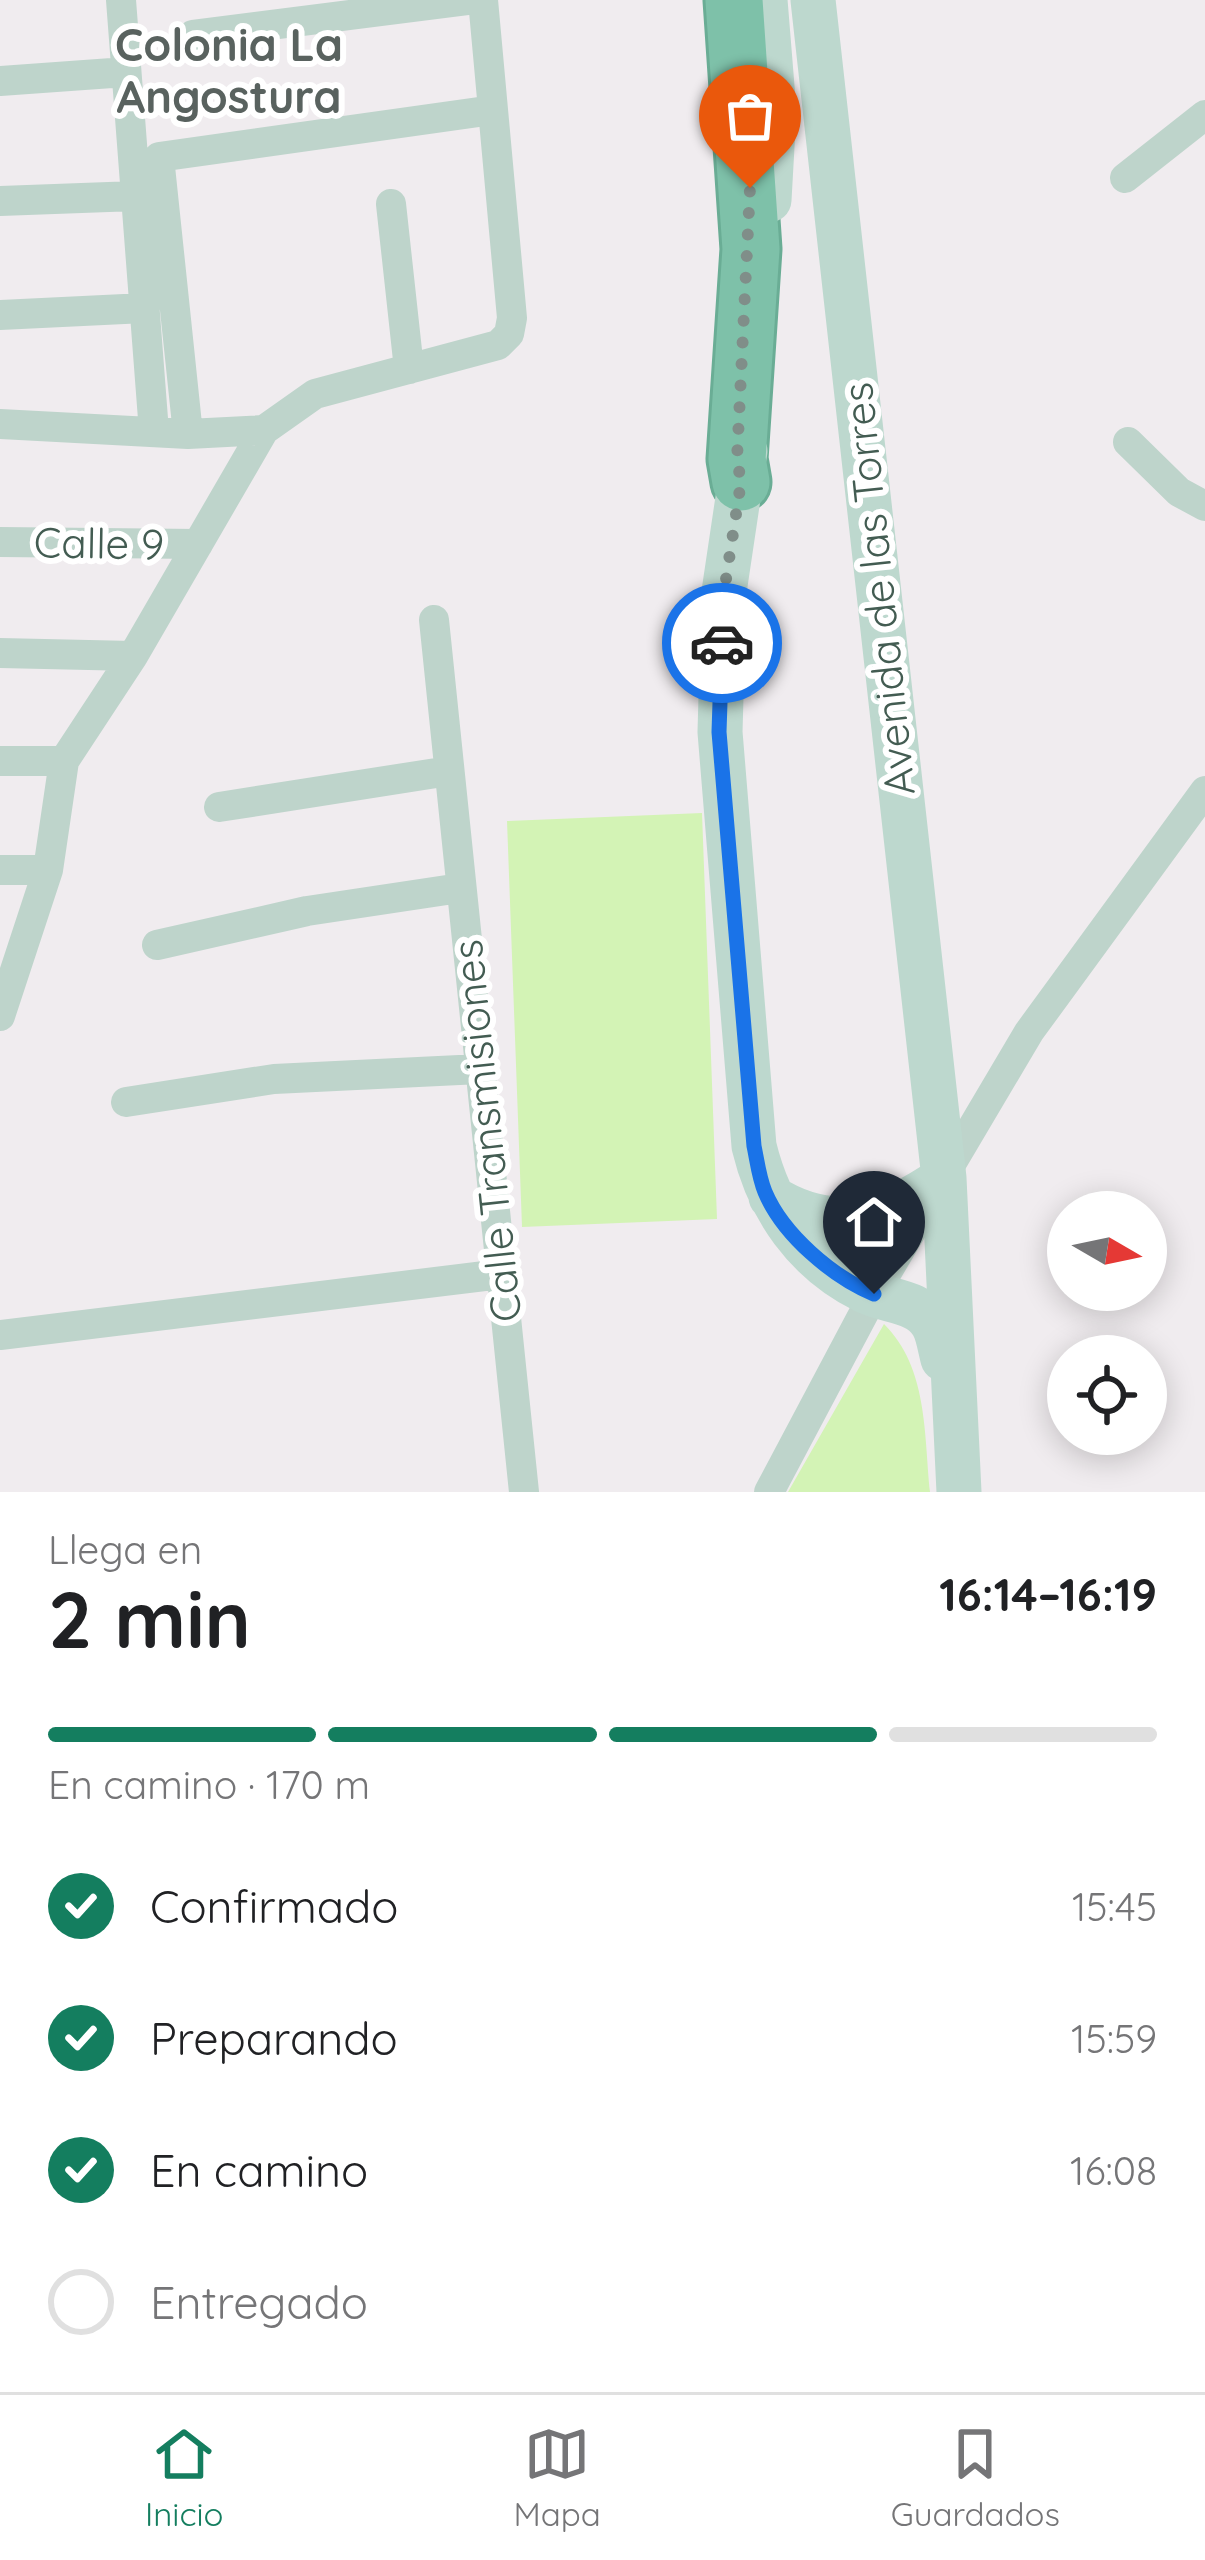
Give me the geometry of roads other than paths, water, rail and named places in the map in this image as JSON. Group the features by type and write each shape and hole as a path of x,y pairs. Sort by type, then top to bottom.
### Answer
{"highway":[{"path":"734,0 751,249 737,459 741,482"}],"street":[{"path":"121,0 154,432"},
{"path":"194,35 467,0"},
{"path":"0,1016 6,981 48,871 64,761 133,656 264,430 315,394 498,345 509,334 483,0"},
{"path":"765,0 774,111 764,310 724,592 719,732 754,1146 765,1193 828,1268 874,1294 916,1307 932,1323 952,1389 959,1492"},
{"name":"Avenida de las Torres","path":"813,0 944,1178 952,1389"},
{"path":"0,81 127,72"},
{"path":"188,434 159,157 493,110"},
{"path":"1125,178 1205,115"},
{"path":"0,201 136,196"},
{"path":"391,204 409,369"},
{"path":"0,315 145,308"},
{"path":"0,424 188,434 264,430"},
{"path":"1128,442 1179,492 1205,506"},
{"name":"Calle 9","path":"0,542 198,544"},
{"name":"Calle Transmisiones","path":"434,620 524,1492"},
{"path":"0,653 133,656"},
{"path":"0,761 64,761"},
{"path":"218,807 449,771"},
{"path":"769,1492 874,1294 1029,1032 1205,791"},
{"path":"0,870 48,871"},
{"path":"158,945 307,911 460,888"},
{"path":"126,1102 274,1079 479,1070"},
{"path":"765,1193 795,1212 850,1221 878,1216 944,1178"},
{"path":"0,1335 501,1274"}],"district":[{"name":"Colonia La Angostura","path":"229,70"}]}
